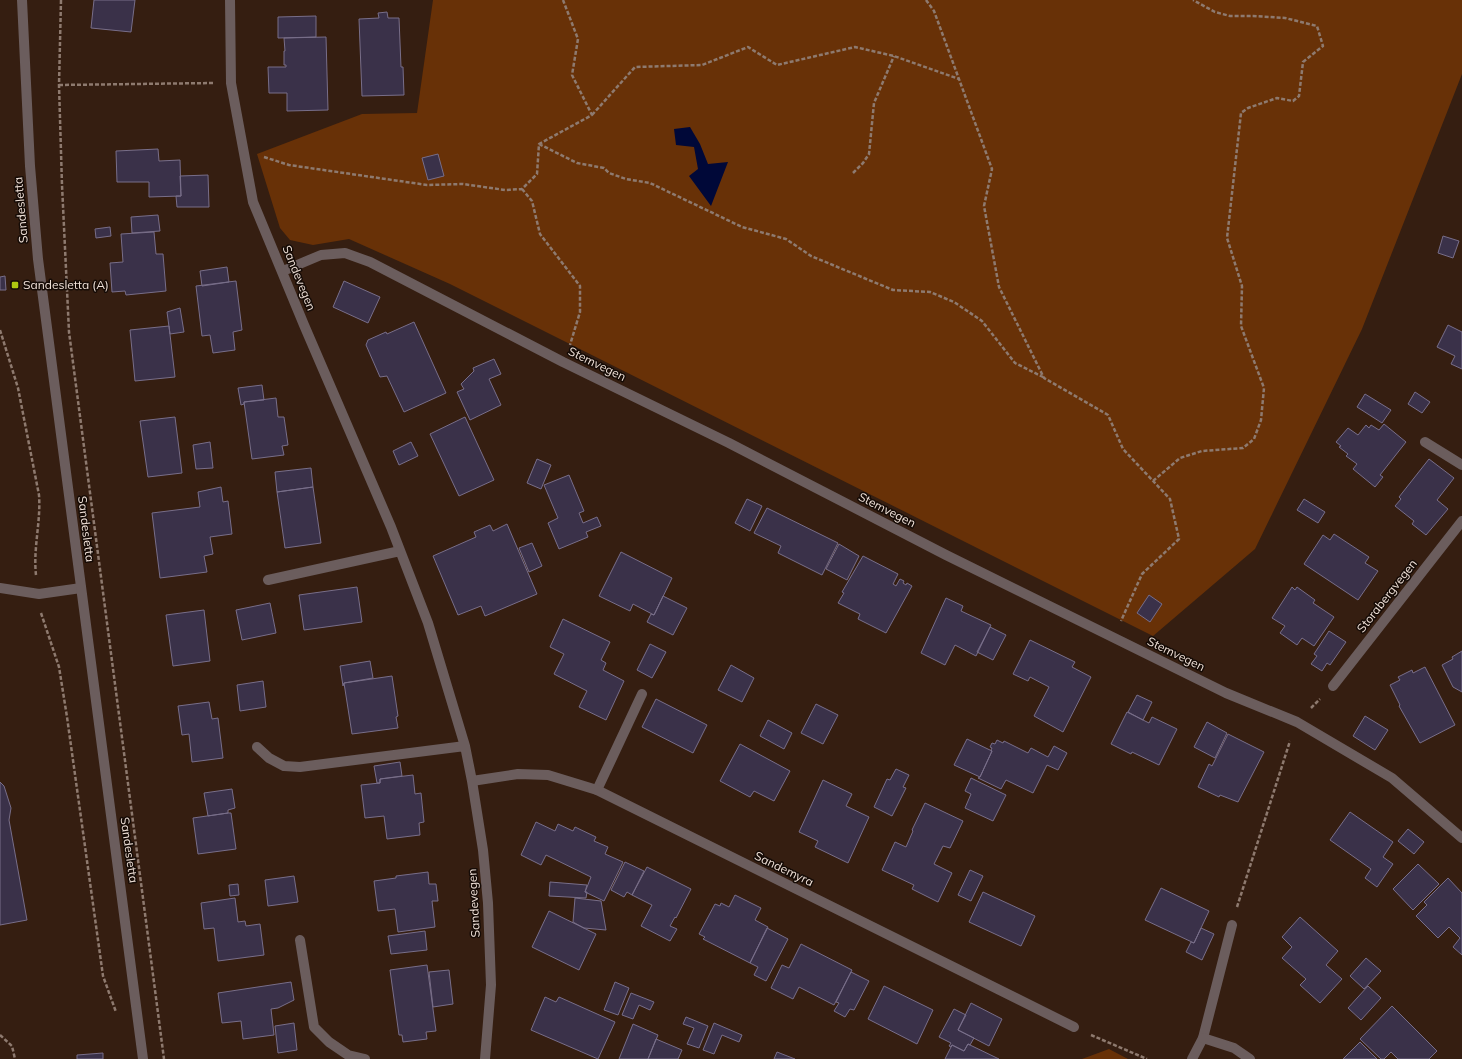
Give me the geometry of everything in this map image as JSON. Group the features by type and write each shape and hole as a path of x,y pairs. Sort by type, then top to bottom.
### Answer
{"street":[{"name":"Sandesletta","path":"22,0 30,166 38,259 143,1059"},
{"name":"Sandevegen","path":"230,0 231,83 254,202 304,325 391,526 428,624 465,746 483,850 488,903 491,985 485,1059"},
{"name":"Stemvegen","path":"283,271 321,255 345,253 370,262 563,362 729,443 946,555 1226,693 1297,722 1392,778 1462,838"},
{"path":"1425,442 1462,465"},
{"name":"Storabergvegen","path":"1333,686 1462,521"},
{"path":"268,580 400,551"},
{"path":"0,588 39,594 81,588"},
{"path":"597,790 642,694"},
{"path":"257,747 270,758 284,766 300,767 465,746"},
{"name":"Sandemyra","path":"472,781 518,774 548,775 597,790 1074,1027"},
{"path":"1192,1059 1203,1038 1232,925"},
{"path":"300,940 314,1026 329,1042 348,1055 365,1059"},
{"path":"1203,1038 1234,1048 1250,1059"}],"path":[{"path":"61,0 59,85 62,193 69,332 164,1059"},
{"path":"563,0 578,38 572,75 592,115"},
{"path":"926,0 934,11 992,169 984,206 999,286 1044,378"},
{"path":"1153,481 1180,458 1202,450 1243,448 1254,439 1261,420 1264,388 1241,326 1242,286 1226,238 1241,113 1248,108 1277,98 1293,101 1299,96 1303,62 1323,46 1317,26 1285,18 1230,16 1215,12 1193,0"},
{"path":"539,144 592,115 635,67 702,65 748,48 777,65 855,47 894,56 959,79"},
{"path":"852,173 863,163 869,154 874,103 894,56"},
{"path":"59,85 231,83"},
{"path":"539,144 577,163 604,168 608,173 626,179 650,183 742,227 786,239 811,256 893,290 930,292 954,302 982,321 1015,363 1108,415 1123,449 1170,499 1179,539 1142,574 1114,638"},
{"path":"245,157 258,155 289,165 426,185 463,184 505,190 522,189 537,174 539,144"},
{"path":"522,189 532,201 540,234 580,286 580,312 572,341 563,362"},
{"path":"0,330 18,388 39,495 40,512 35,545 35,566 41,613 59,667 103,976 116,1013"},
{"path":"1232,925 1297,722 1333,686"},
{"path":"1074,1027 1147,1059"},
{"path":"0,1035 12,1046 15,1059"}],"shaded area":[{"path":"433,0 1462,0 1462,74 1362,329 1255,549 1153,636 450,284 349,239 313,245 290,240 280,228 257,154 362,114 417,113"},
{"path":"690,127 700,144 708,164 728,162 711,206 689,176 698,169 694,147 676,145 674,129"},
{"path":"1109,1049 1128,1059 1082,1059"}],"building":[{"path":"94,0 135,0 131,32 91,28"},
{"path":"387,12 388,18 399,18 404,95 362,96 359,19 379,18 378,13"},
{"path":"316,16 316,37 278,38 278,17"},
{"path":"326,37 328,110 287,111 287,93 269,93 268,67 286,67 286,65 284,65 284,38"},
{"path":"158,149 159,161 180,160 181,196 149,197 149,182 117,182 116,151"},
{"path":"438,154 444,176 428,180 422,158"},
{"path":"208,175 209,207 177,207 176,196 181,196 180,176"},
{"path":"158,215 160,231 132,233 131,217"},
{"path":"110,227 111,236 96,238 95,229"},
{"path":"154,232 156,254 163,254 166,291 126,295 125,291 112,292 110,263 123,262 121,234"},
{"path":"1443,236 1459,241 1453,258 1438,253"},
{"path":"227,267 229,282 202,286 200,271"},
{"path":"5,276 6,290 0,290 0,277"},
{"path":"236,281 242,330 233,332 235,350 213,353 210,335 202,336 196,286"},
{"path":"344,281 380,297 368,323 333,307"},
{"path":"180,308 184,332 170,334 167,312"},
{"path":"414,322 446,393 404,412 387,376 380,377 366,345 368,340 386,332 387,334"},
{"path":"1448,325 1462,332 1462,369 1451,364 1455,356 1437,347"},
{"path":"169,326 175,377 135,381 130,330"},
{"path":"494,359 501,374 489,379 501,405 470,420 457,392 464,389 461,384 474,371 473,368"},
{"path":"262,385 264,400 244,402 244,404 241,405 238,388"},
{"path":"1415,392 1430,402 1422,413 1408,404"},
{"path":"1365,394 1391,410 1382,423 1357,407"},
{"path":"276,398 278,417 284,417 288,445 282,446 284,455 252,459 244,402"},
{"path":"175,417 182,473 148,477 140,421"},
{"path":"465,417 494,480 459,496 430,434"},
{"path":"1384,424 1406,442 1380,475 1383,477 1375,487 1353,469 1357,464 1346,456 1348,454 1339,447 1341,446 1336,442 1348,428 1358,435 1366,425 1369,428 1371,425 1379,430"},
{"path":"210,442 213,468 196,469 193,445"},
{"path":"411,442 418,456 399,465 393,451"},
{"path":"537,459 551,465 541,489 527,483"},
{"path":"1429,459 1454,478 1437,500 1448,509 1426,535 1412,524 1414,521 1395,506 1401,499 1399,497"},
{"path":"311,468 313,487 277,492 275,472"},
{"path":"569,475 584,511 579,513 583,523 597,517 601,526 586,532 588,537 559,549 548,523 558,518 544,485"},
{"path":"221,487 223,502 228,501 232,534 210,537 213,554 204,556 207,572 160,578 152,513 200,507 198,492"},
{"path":"313,487 321,543 285,548 277,492"},
{"path":"747,499 762,506 750,531 735,523"},
{"path":"1304,499 1325,512 1318,523 1297,510"},
{"path":"767,508 838,543 822,575 778,553 781,546 754,533"},
{"path":"507,524 537,594 485,616 481,606 458,615 433,556 476,537 474,532 490,525 493,531"},
{"path":"1334,534 1369,557 1365,563 1378,571 1358,600 1304,564 1323,535 1330,540"},
{"path":"532,543 542,566 529,572 519,548"},
{"path":"839,544 859,556 847,580 826,569"},
{"path":"621,552 672,578 654,615 633,604 630,611 599,596"},
{"path":"863,556 898,574 893,584 896,586 900,579 904,581 903,583 906,585 907,583 912,586 886,633 858,619 860,614 838,603 844,593 842,592"},
{"path":"357,587 362,622 304,630 299,595"},
{"path":"1292,587 1295,590 1297,587 1315,600 1313,603 1334,617 1314,646 1302,638 1297,645 1280,633 1285,626 1272,618"},
{"path":"1149,595 1162,604 1150,622 1137,613"},
{"path":"663,596 687,608 673,635 647,622 651,614 654,615"},
{"path":"946,598 963,606 961,611 991,625 976,656 955,645 945,665 921,653"},
{"path":"270,603 276,633 242,640 236,610"},
{"path":"204,610 210,661 173,666 166,615"},
{"path":"563,619 610,642 601,660 606,663 603,670 624,681 606,720 579,707 587,691 554,674 564,654 550,647"},
{"path":"990,627 1006,635 993,660 977,652"},
{"path":"1329,631 1346,642 1330,665 1327,663 1322,671 1311,664 1317,656 1314,654"},
{"path":"1030,640 1075,662 1072,667 1091,677 1063,732 1034,716 1049,687 1030,677 1028,681 1013,674"},
{"path":"650,644 666,652 652,678 637,670"},
{"path":"1462,651 1462,692 1453,687 1442,665 1453,659 1452,657"},
{"path":"370,661 373,678 344,683 343,686 340,666"},
{"path":"731,665 754,678 742,702 718,690"},
{"path":"1425,667 1455,725 1420,743 1399,706 1400,705 1390,685 1400,680 1398,677 1412,670 1413,673"},
{"path":"392,676 398,716 396,717 398,728 352,734 344,683"},
{"path":"263,681 266,707 240,711 237,685"},
{"path":"1137,695 1152,702 1143,720 1128,712"},
{"path":"656,699 707,725 693,753 642,727"},
{"path":"209,702 212,719 218,718 223,758 192,762 189,734 182,735 178,706"},
{"path":"816,704 838,715 823,744 801,733"},
{"path":"1127,712 1149,723 1152,717 1177,729 1159,765 1111,744"},
{"path":"1365,716 1388,730 1375,750 1353,736"},
{"path":"768,720 792,733 784,749 760,736"},
{"path":"1207,722 1227,733 1215,758 1194,747"},
{"path":"1228,734 1264,752 1238,802 1220,795 1219,797 1198,787 1209,764 1212,766"},
{"path":"967,739 992,751 980,777 954,765"},
{"path":"997,740 1003,743 1004,741 1028,753 1031,748 1048,757 1054,746 1067,753 1058,770 1047,765 1033,793 1006,780 1001,789 978,778 980,777 992,751 992,748 990,747 992,743 995,744"},
{"path":"740,744 790,771 774,801 754,791 750,797 720,781"},
{"path":"400,762 402,776 380,779 380,783 377,783 374,766"},
{"path":"896,769 909,775 903,787 906,788 892,816 874,807 887,779 890,780"},
{"path":"413,775 415,794 421,793 424,822 419,823 420,835 387,839 384,816 365,818 361,785 380,783 380,779"},
{"path":"971,778 1006,795 993,821 965,808 971,794 965,791"},
{"path":"823,780 852,794 846,806 869,817 848,863 815,847 818,841 799,832"},
{"path":"0,782 4,786 11,808 9,820 27,920 0,925"},
{"path":"232,789 235,808 228,810 228,813 208,816 204,793"},
{"path":"925,803 963,821 950,848 943,846 934,864 952,873 938,902 912,889 914,885 882,870 895,842 906,847 913,831 912,830"},
{"path":"1350,812 1393,842 1383,857 1393,864 1377,887 1365,878 1371,869 1330,840"},
{"path":"231,813 236,849 198,854 193,818"},
{"path":"536,822 555,831 558,824 573,831 575,827 596,837 594,841 608,847 605,854 623,862 604,901 585,892 591,877 546,855 541,865 521,855"},
{"path":"1408,829 1424,842 1414,854 1398,841"},
{"path":"625,862 644,871 632,895 627,892 624,897 611,890"},
{"path":"1418,864 1439,884 1413,910 1393,889"},
{"path":"647,867 691,889 676,918 675,917 670,926 677,929 670,941 641,926 652,905 632,895"},
{"path":"970,870 983,876 971,901 958,895"},
{"path":"428,872 429,884 436,884 438,901 432,901 435,927 398,932 395,909 378,911 374,881 396,878 396,876"},
{"path":"294,876 298,902 268,906 265,880"},
{"path":"1448,878 1462,893 1462,955 1453,947 1460,938 1449,927 1438,938 1416,916 1427,905 1424,902"},
{"path":"550,882 587,885 585,892 587,892 586,898 549,896"},
{"path":"238,884 239,895 230,896 229,885"},
{"path":"1161,888 1209,911 1194,943 1145,920"},
{"path":"983,892 1035,916 1021,946 969,922"},
{"path":"735,895 761,908 755,920 768,927 750,963 703,939 705,937 699,934 715,904 720,906 721,903 729,907"},
{"path":"235,898 238,922 245,921 246,926 260,924 264,955 218,961 214,928 204,929 201,903"},
{"path":"575,898 601,901 606,930 584,928 573,922"},
{"path":"549,911 596,934 579,970 532,947"},
{"path":"1300,917 1338,951 1326,965 1342,979 1320,1003 1300,985 1306,979 1282,958 1292,947 1282,937"},
{"path":"767,928 788,939 766,981 754,975 758,967 750,963"},
{"path":"1201,928 1214,934 1202,960 1186,952 1191,942 1194,943"},
{"path":"425,931 427,950 391,954 388,936"},
{"path":"801,944 852,970 834,1005 799,987 793,999 771,988 782,965 789,968"},
{"path":"1366,958 1381,971 1364,989 1350,976"},
{"path":"427,965 436,1031 426,1032 427,1039 403,1042 402,1035 399,1035 390,970"},
{"path":"449,970 453,1004 433,1007 429,972"},
{"path":"851,972 869,981 854,1010 850,1009 845,1017 834,1011 839,1003 836,1002"},
{"path":"291,982 294,1000 278,1008 271,1009 274,1035 243,1039 241,1021 222,1023 218,993"},
{"path":"615,982 629,988 618,1015 604,1010"},
{"path":"884,986 933,1010 917,1044 868,1019"},
{"path":"1368,986 1381,998 1361,1020 1348,1008"},
{"path":"631,993 654,1002 650,1010 639,1005 633,1019 622,1015"},
{"path":"545,997 556,1002 559,997 615,1022 598,1059 531,1030"},
{"path":"971,1003 1002,1019 989,1046 958,1030"},
{"path":"1392,1006 1437,1051 1429,1059 1398,1059 1391,1052 1384,1059 1381,1059 1360,1039"},
{"path":"954,1009 966,1015 958,1030 974,1038 964,1051 952,1045 951,1047 949,1046 951,1043 939,1037"},
{"path":"686,1017 708,1026 699,1048 687,1044 694,1028 683,1024"},
{"path":"294,1023 297,1050 278,1053 275,1026"},
{"path":"714,1023 742,1035 739,1042 722,1035 714,1054 703,1050"},
{"path":"633,1024 658,1035 648,1059 619,1059"},
{"path":"656,1039 682,1050 678,1059 648,1059"},
{"path":"1360,1042 1377,1059 1343,1059"},
{"path":"968,1044 999,1059 945,1059 952,1045 964,1051"},
{"path":"777,1052 795,1059 774,1059"},
{"path":"103,1053 103,1059 77,1059 77,1055"}],"place":[{"name":"Sandesletta (A)","path":"15,285"}]}
